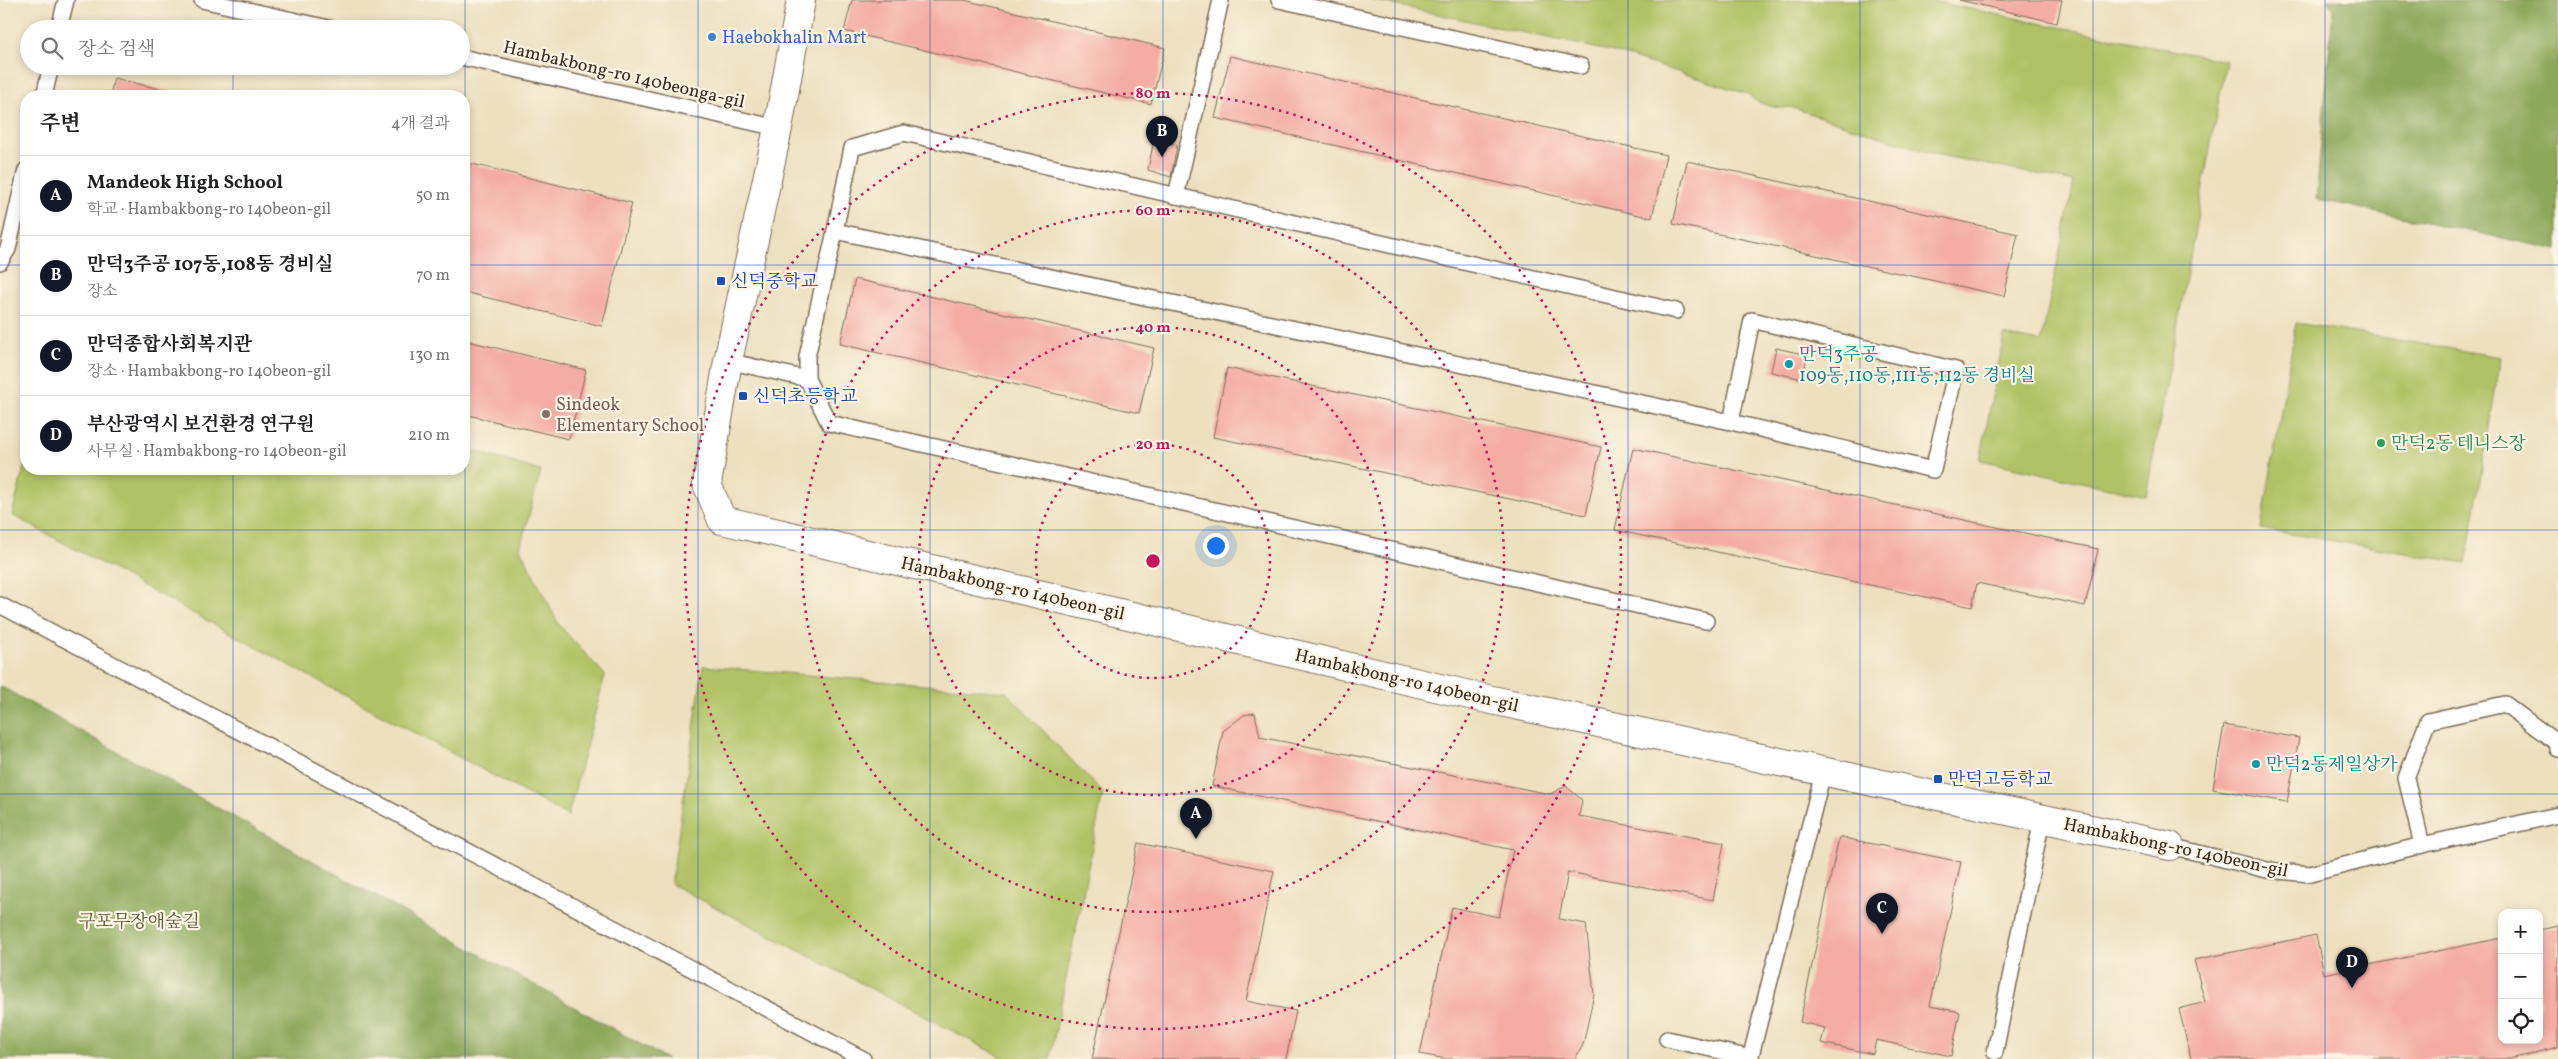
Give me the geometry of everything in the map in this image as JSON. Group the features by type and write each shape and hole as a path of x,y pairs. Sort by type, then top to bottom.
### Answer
{"street":[{"name":"Hambakbong-ro 140beon-gil","path":"800,0 778,128 728,361 707,484 722,520 1478,697 1822,773 2170,846"}],"lane":[{"path":"61,20 66,0"},
{"path":"202,0 292,20"},
{"path":"1176,196 1221,0"},
{"path":"1279,0 1581,66"},
{"name":"Hambakbong-ro 140beonga-gil","path":"470,59 778,128"},
{"path":"45,90 48,75"},
{"path":"1676,311 904,133 852,148 807,357 807,379 830,423 1706,621"},
{"path":"0,262 8,249 20,196"},
{"path":"835,231 1731,422 1933,470 1956,370 1752,320 1731,422"},
{"path":"728,361 807,379"},
{"path":"0,605 863,1059"},
{"path":"2422,845 2406,778 2428,721 2505,704 2556,742 2558,749"},
{"path":"1667,1039 1750,1059 1822,773"},
{"name":"Hambakbong-ro 140beon-gil","path":"2170,846 2267,870 2310,874 2422,845 2558,815"},
{"path":"1995,1052 2042,819"}],"green space":[{"path":"1371,0 1926,0 2226,61 2146,496 1980,460 2004,335 2041,342 2074,182 1934,154 1790,107 1779,108 1767,105 1756,101 1748,94 1614,52"},
{"path":"2327,0 2558,0 2558,250 2316,199 2333,9"},
{"name":"만덕2동 테니스장","path":"2296,323 2501,357 2466,563 2261,529"},
{"path":"470,450 541,471 520,548 559,625 605,675 568,816 12,515 22,475 470,475"},
{"path":"703,666 1006,692 1103,793 1050,1059 1006,1059 671,884"},
{"name":"구포무장애숲길","path":"0,686 667,1059 0,1059"}],"building":[{"path":"852,0 964,0 1165,48 1151,104 844,31"},
{"path":"1959,0 2062,0 2057,23"},
{"path":"1230,56 1666,155 1652,218 1215,118"},
{"path":"114,78 164,90 111,90"},
{"path":"1154,139 1177,145 1171,177 1148,170"},
{"path":"1687,161 2018,234 2004,296 1673,224"},
{"path":"470,163 632,203 602,326 470,293"},
{"path":"855,279 1154,348 1139,413 840,344"},
{"path":"470,341 586,370 569,439 470,415"},
{"name":"만덕3주공 109동,110동,111동,112동 경비실","path":"1776,348 1807,355 1803,379 1771,372"},
{"path":"1227,368 1601,447 1586,515 1213,437"},
{"path":"1633,448 2098,549 2085,606 1977,583 1972,607 1615,530"},
{"path":"1255,713 1260,737 1550,794 1566,786 1582,800 1579,816 1724,843 1713,900 1568,872 1559,919 1586,924 1594,994 1583,1045 1575,1059 1445,1059 1420,1054 1452,907 1499,917 1513,850 1212,786 1223,731 1244,715"},
{"name":"만덕2동제일상가","path":"2224,725 2299,738 2287,802 2213,789"},
{"path":"1839,837 1961,862 1930,1006 1960,1012 1951,1056 1876,1040 1873,1054 1821,1043 1825,1028 1800,1022"},
{"path":"1138,843 1274,871 1246,1001 1296,1011 1286,1059 1092,1059"},
{"path":"2558,926 2558,1047 2510,1059 2191,1059 2179,1009 2205,1002 2194,960 2316,935 2324,974 2498,939 2498,1044 2543,1044 2543,929"}],"place":[{"name":"Haebokhalin Mart","path":"712,37"},
{"name":"만덕3주공 107동,108동 경비실","path":"1162,157"},
{"name":"신덕중학교","path":"721,281"},
{"name":"만덕3주공 109동,110동,111동,112동 경비실","path":"1789,364"},
{"name":"신덕초등학교","path":"743,396"},
{"name":"Sindeok Elementary School","path":"546,414"},
{"name":"만덕2동 테니스장","path":"2381,443"},
{"name":"만덕2동제일상가","path":"2256,764"},
{"name":"만덕고등학교","path":"1938,779"},
{"name":"Mandeok High School","path":"1196,839"},
{"name":"만덕종합사회복지관","path":"1882,934"},
{"name":"부산광역시 보건환경 연구원","path":"2352,988"}]}
